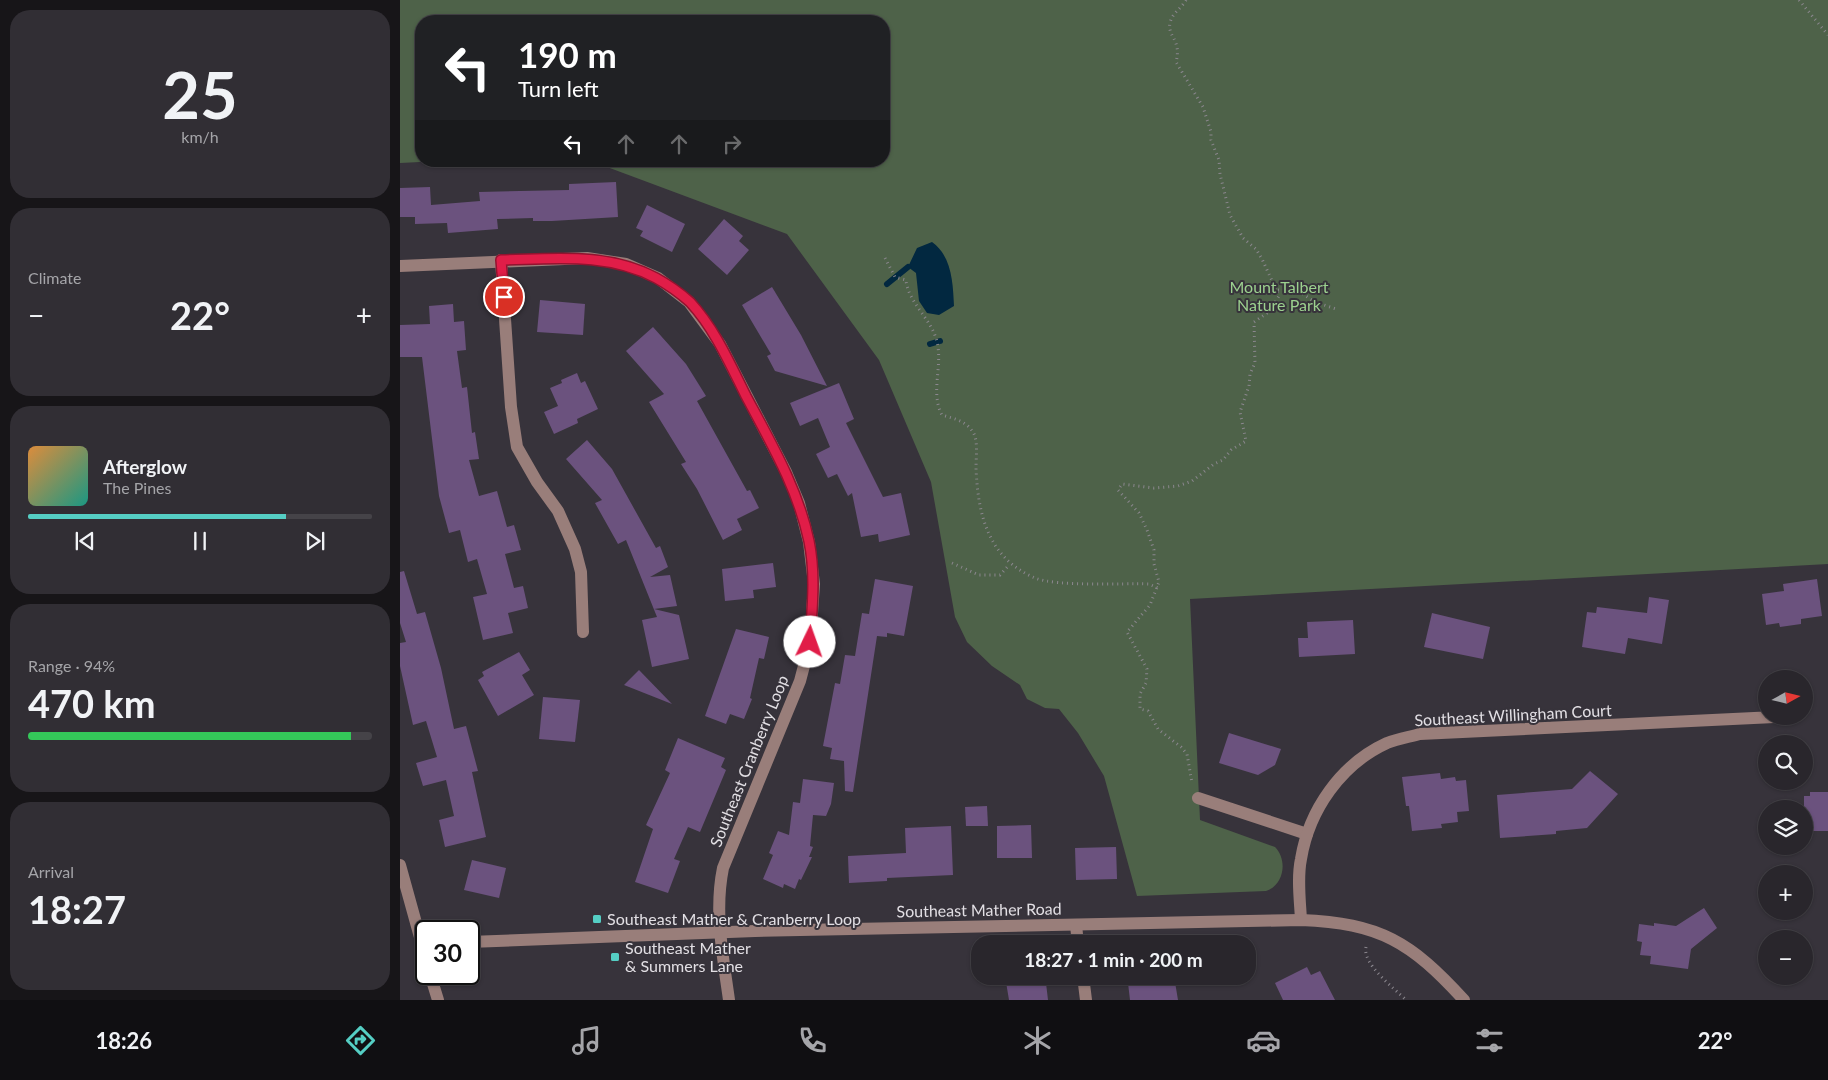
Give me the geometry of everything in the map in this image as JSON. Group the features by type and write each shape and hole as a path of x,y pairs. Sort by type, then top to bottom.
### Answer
{"street":[{"name":"Southeast Cranberry Loop","path":"400,266 501,260 587,258 626,264 658,278 689,302 720,344 786,472 798,503 809,542 814,584 810,642 800,680 723,868 719,886 718,911 729,1000"},
{"path":"501,260 511,407 517,447 537,482 558,511 575,549 580,572 583,632"},
{"name":"Southeast Willingham Court","path":"1300,920 1300,859 1307,834 1327,792 1354,764 1387,743 1420,734 1758,718"},
{"path":"1198,798 1307,834"},
{"path":"400,865 417,920"},
{"name":"Southeast Mather Road","path":"480,942 721,932 1300,920 1331,921 1370,929 1386,935 1420,955 1464,1000"},
{"path":"1076,925 1077,935"},
{"path":"433,985 438,1000"},
{"path":"1084,985 1086,1000"}],"path":[{"path":"1186,0 1170,22 1170,30 1179,49 1176,62 1200,102 1210,128 1211,140 1219,160 1220,174 1230,215 1243,238 1256,249 1278,290 1279,296 1270,311 1254,322 1255,363 1250,374 1249,386 1240,412 1246,442 1231,450 1224,460 1214,464 1192,481 1178,486 1154,488 1122,484 1118,490 1139,513 1147,530 1154,550 1158,588 1150,604 1127,632 1147,669 1146,683 1140,694 1140,710 1148,710 1158,729 1187,754 1194,797 1198,798"},
{"path":"1799,0 1828,35"},
{"path":"885,258 895,277 906,280 906,288 929,323 938,343 936,405 942,415 966,423 975,436 977,494 994,546 1010,565 1037,579 1060,582 1150,584 1158,588"},
{"path":"1278,290 1300,292 1315,302 1336,309"},
{"path":"952,563 979,575 1000,574 1010,565"},
{"path":"1370,929 1364,954 1369,964 1406,1000"}],"green space":[{"name":"Mount Talbert Nature Park","path":"400,0 1828,0 1828,564 1190,599 1200,820 1275,847 1282,859 1282,872 1277,883 1266,891 1137,896 1104,776 1078,733 1059,709 1045,708 1027,699 1020,685 992,666 967,642 955,617 931,482 879,360 787,234 607,167 890,167 890,15 415,15 415,162 400,163"}],"water":[{"path":"932,242 944,255 950,271 953,289 954,306 939,315 927,313 919,301 916,273 908,267 917,248"}],"building":[{"path":"616,182 618,217 552,221 533,221 533,218 497,219 498,229 448,233 447,223 415,224 415,217 400,217 400,188 430,187 431,205 480,201 479,192 569,190 569,184"},
{"path":"647,205 685,224 672,252 640,236 643,231 636,228"},
{"path":"724,219 743,236 739,241 749,250 727,275 698,249"},
{"path":"772,287 801,335 827,386 775,371 767,356 771,354 742,305"},
{"path":"540,300 585,304 583,335 537,332"},
{"path":"453,304 454,322 464,321 466,350 457,351 462,388 467,387 472,433 475,432 479,459 469,460 479,496 497,491 507,527 514,525 521,550 505,554 514,588 523,586 528,608 508,613 513,633 483,640 473,597 487,594 477,559 468,562 460,530 449,533 439,496 422,357 400,357 400,325 430,324 429,306"},
{"path":"653,327 686,364 706,396 697,401 747,491 750,490 759,508 737,519 742,530 723,540 697,489 681,464 686,462 649,402 664,394 626,351"},
{"path":"577,373 581,383 585,381 598,409 577,419 578,423 554,434 544,412 558,406 550,388 562,383 561,380"},
{"path":"839,383 854,419 846,423 883,497 901,493 910,535 879,542 878,534 861,537 852,493 848,496 837,474 828,478 816,454 830,447 818,418 800,426 790,403"},
{"path":"587,440 612,469 656,548 660,546 668,567 650,577 670,575 677,606 654,609 679,615 689,659 652,667 642,620 657,617 626,540 618,544 595,503 602,500 566,459"},
{"path":"773,563 776,587 753,590 754,598 725,601 722,569"},
{"path":"404,571 417,614 425,612 441,668 454,729 466,726 478,771 472,772 486,837 445,847 439,820 454,816 446,780 423,786 416,763 437,757 426,721 413,725 400,666 400,643 406,642 400,623 400,572"},
{"path":"875,579 913,586 904,636 887,633 887,637 877,636 853,792 845,791 844,761 830,759 832,748 823,746 835,683 840,684 845,655 855,656 862,613 869,614"},
{"path":"1817,579 1822,616 1801,619 1801,624 1780,627 1779,623 1766,625 1762,594 1784,591 1783,584"},
{"path":"1649,597 1669,600 1662,644 1628,638 1625,654 1582,647 1587,612 1596,613 1597,607 1647,613"},
{"path":"1432,613 1490,627 1483,659 1424,647"},
{"path":"1353,620 1355,654 1299,657 1298,638 1308,638 1307,622"},
{"path":"736,629 769,637 764,659 759,658 750,698 752,699 744,719 730,714 726,724 705,716"},
{"path":"519,652 530,670 522,675 534,695 498,716 478,680 484,676 482,672"},
{"path":"639,670 672,704 624,685"},
{"path":"543,697 580,700 575,742 539,739"},
{"path":"1229,733 1281,749 1275,765 1258,775 1219,763"},
{"path":"678,738 725,758 721,767 726,770 700,832 688,827 674,859 680,861 668,893 635,882 653,829 646,825 670,773 665,770"},
{"path":"1590,771 1618,794 1587,828 1556,831 1556,834 1500,838 1497,795 1572,789"},
{"path":"1440,773 1441,779 1455,777 1456,781 1466,780 1469,811 1457,812 1458,822 1441,824 1442,828 1412,831 1409,806 1406,806 1402,777"},
{"path":"803,779 834,783 831,804 826,816 813,815 810,846 813,847 809,857 812,857 801,880 799,879 795,889 784,884 783,888 763,879 773,855 769,853 778,831 789,835 793,802 800,803"},
{"path":"1810,792 1828,792 1828,831 1813,831 1813,800 1804,800 1804,796 1810,796"},
{"path":"987,806 988,826 966,826 965,807"},
{"path":"1031,825 1032,858 997,858 997,826"},
{"path":"951,826 953,875 887,878 887,881 849,883 848,856 906,853 905,828"},
{"path":"1116,847 1117,879 1076,880 1075,848"},
{"path":"472,860 506,868 499,898 464,890"},
{"path":"1704,908 1717,928 1691,949 1688,969 1650,964 1651,956 1640,955 1642,942 1637,941 1639,924 1654,926 1654,923 1676,926"},
{"path":"1307,967 1311,975 1320,971 1335,1000 1283,1000 1275,983"},
{"path":"1006,985 1046,985 1048,1000 1009,1000"},
{"path":"1128,985 1176,985 1178,1000 1130,1000"}],"waterway":[{"path":"887,284 908,267"},
{"path":"930,344 940,341"}],"place":[{"name":"Southeast Mather & Cranberry Loop","path":"597,919"},
{"name":"Southeast Mather & Summers Lane","path":"615,957"}],"route":[{"path":"504,297 501,260 587,258 626,264 658,278 689,302 720,344 786,472 798,503 809,542 814,584 810,642"}]}
